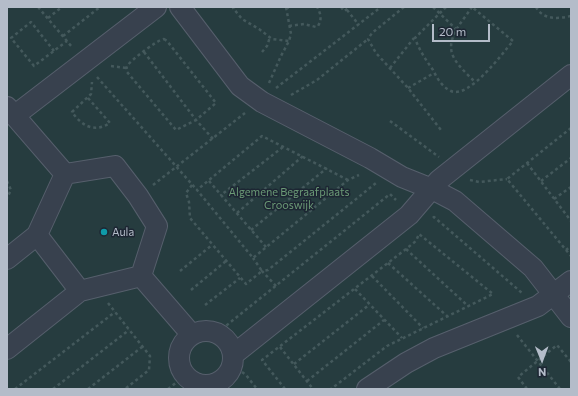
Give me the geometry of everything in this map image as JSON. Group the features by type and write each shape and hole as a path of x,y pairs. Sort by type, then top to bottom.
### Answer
{"lane":[{"path":"65,174 11,111 88,67 156,7"},
{"path":"180,7 240,86 262,102 370,158 402,177 432,189 455,201 533,268 571,317"},
{"path":"230,373 231,347 226,340 217,334 204,331 192,335 182,346 179,355 180,364 186,375 198,384 208,385 217,382 230,373 416,225 432,189 439,180 458,174 571,75"},
{"path":"65,174 115,166 138,196 157,226 140,276"},
{"path":"7,259 37,235 65,174"},
{"path":"37,235 80,291"},
{"path":"7,349 80,291 140,276"},
{"path":"140,276 192,335"},
{"path":"367,389 406,363 434,348 538,306 571,281"}],"path":[{"path":"38,7 88,67 193,185 262,271 276,286"},
{"path":"48,18 62,7"},
{"path":"63,36 100,7"},
{"path":"233,7 242,19 259,28 270,37 289,41"},
{"path":"274,92 269,83 289,41 290,34 286,7 292,7"},
{"path":"289,26 304,24 316,27 318,26 321,18 317,7"},
{"path":"341,7 344,11 347,10 359,24"},
{"path":"347,10 350,7"},
{"path":"287,97 317,80 368,39 372,33 404,7"},
{"path":"432,7 457,30"},
{"path":"390,68 414,38 446,7"},
{"path":"414,38 417,46 442,84 452,91 462,91 475,82 513,41 472,7 457,30 451,42 450,50 454,59 475,82"},
{"path":"536,7 539,12 552,18 571,16"},
{"path":"54,51 31,22 11,38 34,66 54,51 67,40"},
{"path":"262,52 267,46 270,37"},
{"path":"164,39 167,41 216,103 196,120 179,130 173,128 127,72 126,68 128,64 160,40 164,39"},
{"path":"368,39 376,53 408,88 442,130"},
{"path":"144,52 196,120 213,139"},
{"path":"88,67 91,94 72,112 82,124 89,127 104,127 110,123 88,98"},
{"path":"408,88 434,72"},
{"path":"390,121 458,174 479,182 507,179 571,128"},
{"path":"197,190 262,136 348,180"},
{"path":"222,195 283,147"},
{"path":"237,213 303,156"},
{"path":"541,182 571,158"},
{"path":"527,164 570,217 571,221"},
{"path":"251,230 327,168"},
{"path":"253,258 348,180 361,174"},
{"path":"507,179 571,256"},
{"path":"209,180 266,248"},
{"path":"193,185 186,193 189,202 190,218 246,284 262,271 268,270 377,183 371,180"},
{"path":"7,181 11,190 7,198"},
{"path":"554,199 571,186"},
{"path":"217,334 390,194 416,225 419,234 497,298"},
{"path":"428,222 434,217 522,293 515,296"},
{"path":"285,389 262,360 280,348 406,250 416,241 419,234"},
{"path":"180,271 212,245"},
{"path":"566,250 571,246"},
{"path":"406,250 468,306"},
{"path":"191,290 226,261"},
{"path":"388,263 447,316"},
{"path":"372,276 423,328"},
{"path":"205,305 240,278"},
{"path":"355,290 402,338"},
{"path":"331,389 387,346 493,294"},
{"path":"294,364 369,305"},
{"path":"15,389 115,312 150,356 149,370 125,389"},
{"path":"510,317 515,332 560,389"},
{"path":"307,381 384,320"},
{"path":"53,389 129,330"},
{"path":"528,389 518,377 557,345 571,362"},
{"path":"88,389 142,347"},
{"path":"280,348 313,389"},
{"path":"230,373 246,375 257,389"},
{"path":"168,389 186,375"}],"green space":[{"name":"Algemene Begraafplaats Crooswijk","path":"7,7 571,7 571,389 7,389"}],"place":[{"name":"Aula","path":"104,232"}]}
